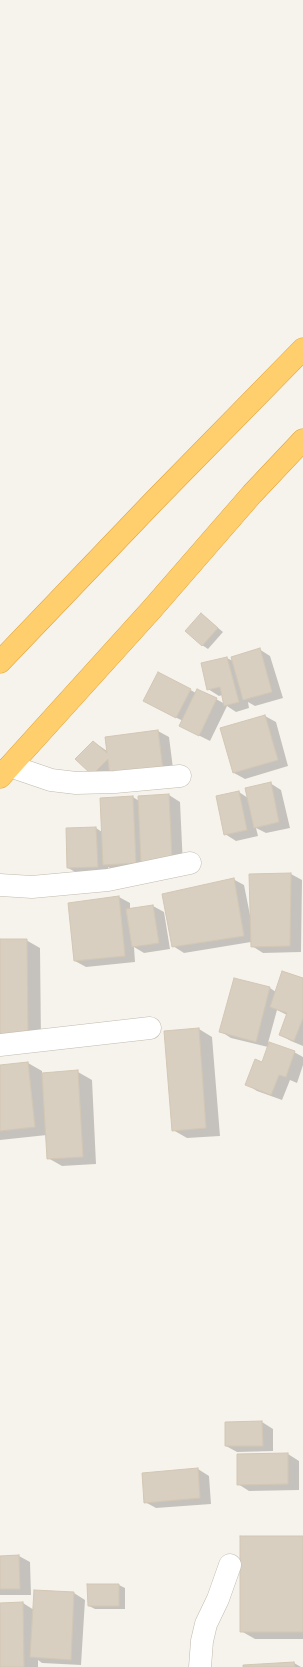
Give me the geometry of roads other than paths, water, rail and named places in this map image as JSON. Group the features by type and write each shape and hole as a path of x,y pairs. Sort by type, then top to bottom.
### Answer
{"highway":[{"path":"0,662 154,501 303,349"},
{"path":"5,771 152,609 252,494 303,440"}],"street":[{"path":"5,771 51,780 76,783 115,782 180,776"},
{"path":"0,885 32,887 88,882 122,877 190,863"},
{"path":"0,1045 150,1028"},
{"path":"200,1667 202,1641 206,1624 218,1599 230,1565"}]}
